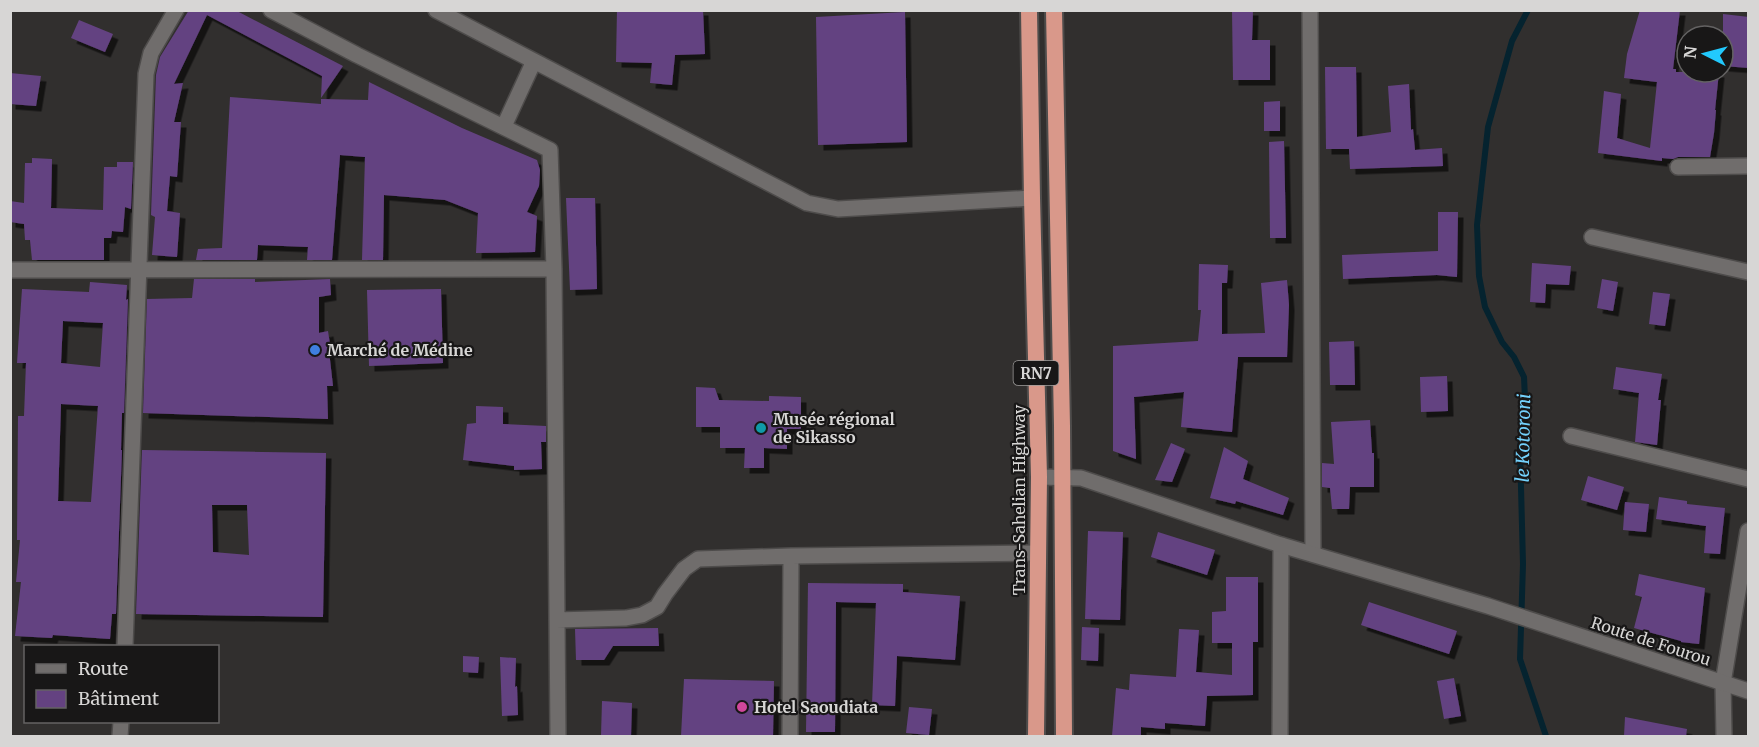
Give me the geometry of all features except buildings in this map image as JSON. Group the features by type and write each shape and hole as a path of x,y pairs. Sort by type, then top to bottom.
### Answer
{"highway":[{"name":"Trans-Sahelian Highway","path":"1029,10 1039,477 1036,736"},
{"name":"RN7","path":"1054,10 1064,736"}],"street":[{"path":"125,645 146,74 151,53 176,10"},
{"path":"271,10 550,150 554,269 558,736"},
{"path":"436,10 807,203 838,209 1032,198"},
{"path":"1310,10 1313,554"},
{"path":"504,126 534,61"},
{"path":"1678,167 1749,166"},
{"path":"1592,237 1749,272"},
{"path":"10,270 554,269"},
{"path":"1571,436 1749,479"},
{"name":"Route de Fourou","path":"1039,477 1082,478 1281,545 1488,606 1749,692"},
{"path":"1724,736 1724,683 1749,531"},
{"path":"1280,736 1281,545"},
{"path":"557,620 626,618 642,615 657,607 684,569 698,559 1038,554"},
{"path":"790,736 791,556"}],"waterway":[{"name":"le Kotoroni","path":"1528,10 1512,41 1488,127 1477,225 1479,276 1485,307 1502,342 1514,357 1524,377 1525,399 1520,449 1523,564 1520,659 1546,736"}],"place":[{"name":"Marché de Médine","path":"315,350"},
{"name":"Musée régional de Sikasso","path":"761,428"},
{"name":"Hotel Saoudiata","path":"742,707"}]}
